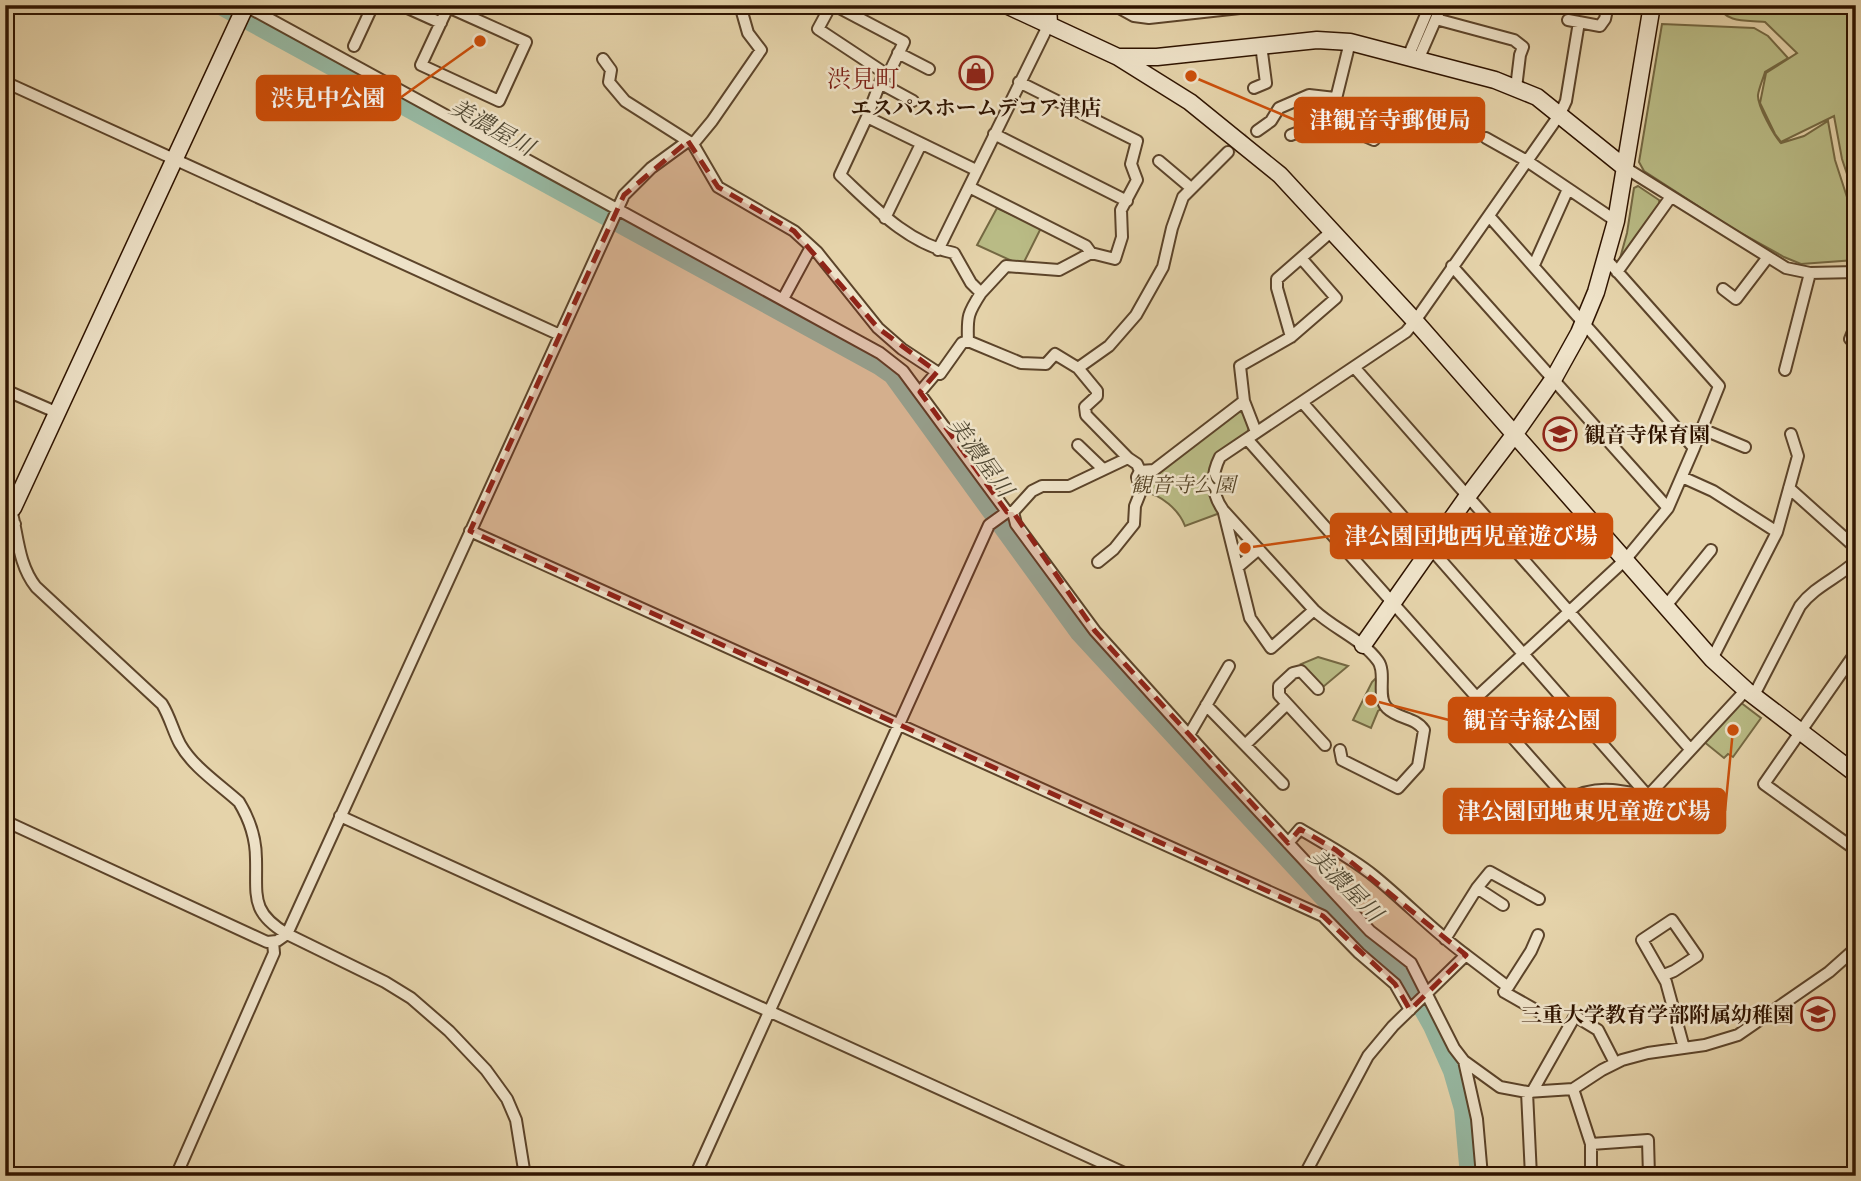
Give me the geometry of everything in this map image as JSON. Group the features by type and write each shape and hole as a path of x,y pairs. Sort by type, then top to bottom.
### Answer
{"street":[{"path":"5,539 58,413 246,5 880,353 903,371 1010,512 1095,631 1370,931 1411,963 1454,1048 1464,1061 1500,1087 1529,1092 1573,1089 1615,1063 1648,1053 1714,1043 1747,1030 1829,972 1856,948"},
{"path":"354,46 373,5"},
{"path":"401,5 441,23"},
{"path":"5,821 267,942 273,943 287,934 624,195 651,168 690,142 712,121 761,50 748,33 740,5"},
{"path":"881,79 888,73 904,42 833,5 818,30 880,70 881,79 840,175 885,218 938,250 954,253 971,283 981,293"},
{"path":"1006,5 1118,57 1190,102 1280,175 1415,321 1712,659 1798,732 1855,772"},
{"path":"938,250 1049,24 1048,5"},
{"path":"1114,5 1134,16 1149,18 1267,5"},
{"path":"1413,58 1430,5"},
{"path":"1413,58 1442,5"},
{"path":"1314,610 1271,648 1250,618 1229,523 1213,484 1220,457 1406,332 1560,114 1566,101 1573,21 1600,26 1605,19 1608,5"},
{"path":"1477,697 1625,560 1668,508 1718,386 1612,266 1624,167 1651,5"},
{"path":"449,6 526,42 499,100 421,65 449,6"},
{"path":"1436,19 1514,40 1523,47 1516,88"},
{"path":"1118,57 1157,57 1317,40 1350,42 1516,88 1537,97 1624,167 1670,198 1786,268 1810,273 1856,272"},
{"path":"1329,127 1349,55 1350,42"},
{"path":"1254,88 1266,83 1261,45"},
{"path":"898,53 929,69"},
{"path":"603,59 611,70 610,82 625,101 690,142 718,187 794,231 811,247 878,328 902,349 940,374 962,344 968,341 1024,364 1046,364 1055,354 1078,368 1097,391 1097,396 1086,407 1086,415 1137,464 1140,471 1137,477 1141,491 1132,526 1114,549 1098,562"},
{"path":"881,79 913,101"},
{"path":"5,82 560,334"},
{"path":"969,187 1086,246 1091,253 1115,259 1122,237 1121,211 1137,180 1132,164 1137,141 1019,82"},
{"path":"1257,131 1271,121 1279,107 1309,95 1335,98"},
{"path":"867,117 976,170"},
{"path":"1291,135 1303,130 1329,127 1346,129 1374,139"},
{"path":"994,134 1127,201"},
{"path":"1486,138 1527,160 1616,221"},
{"path":"885,218 921,144"},
{"path":"1078,368 1109,346 1136,315 1163,267 1179,207 1191,188 1228,152"},
{"path":"1159,161 1191,188"},
{"path":"1534,265 1568,189"},
{"path":"1363,645 1554,378 1612,266 1670,198"},
{"path":"1489,216 1694,448"},
{"path":"1291,337 1277,288 1277,279 1333,230"},
{"path":"783,299 811,247"},
{"path":"968,341 969,310 1006,266 1059,270 1091,253"},
{"path":"1723,289 1736,299 1768,257"},
{"path":"1301,258 1336,298 1291,337 1240,366 1252,436 1394,603 1568,800 1580,792 1603,788 1648,796"},
{"path":"1452,266 1668,508"},
{"path":"1785,370 1810,273"},
{"path":"1850,339 1856,324"},
{"path":"1354,367 1690,750"},
{"path":"920,392 937,372"},
{"path":"5,390 58,413"},
{"path":"1140,471 1154,470 1244,401"},
{"path":"1302,402 1648,796"},
{"path":"1702,429 1745,447"},
{"path":"1712,659 1777,532 1798,456 1791,434"},
{"path":"1078,445 1103,469"},
{"path":"695,1176 989,525 1042,486 1069,486 1128,458"},
{"path":"1682,477 1713,491 1777,532"},
{"path":"1789,488 1856,548"},
{"path":"5,491 14,516 20,559 32,582 162,704 170,716 178,741 190,758 239,802 253,830 256,858 254,884 260,908 272,925 385,982 411,998 449,1031 492,1077 507,1099 516,1120 525,1176"},
{"path":"1223,510 1325,621 1363,645 1381,663 1385,706 1419,723 1424,730 1418,766 1398,788 1342,760 1340,750"},
{"path":"1132,526 1145,532"},
{"path":"470,531 1322,916 1395,984 1410,1010"},
{"path":"1238,567 1259,549"},
{"path":"1665,607 1711,550"},
{"path":"1648,796 1690,750 1750,693 1807,597 1856,561"},
{"path":"1856,652 1764,784 1856,850"},
{"path":"1189,735 1229,666"},
{"path":"1318,689 1301,671 1293,673 1279,686 1279,695 1325,745"},
{"path":"1245,745 1287,704"},
{"path":"1206,705 1283,784"},
{"path":"340,816 1131,1176"},
{"path":"1288,843 1300,829 1336,850 1373,875 1445,939 1508,987"},
{"path":"1445,939 1490,872 1539,899"},
{"path":"1477,888 1503,905"},
{"path":"1664,975 1696,956 1672,920 1642,940 1664,975 1684,1048"},
{"path":"1538,935 1531,951 1504,992 1543,1014"},
{"path":"176,1176 274,953 273,943"},
{"path":"1304,1176 1368,1056 1466,955"},
{"path":"1531,1176 1529,1092 1575,1016 1598,1030 1615,1063"},
{"path":"1464,1061 1477,1119 1482,1176"},
{"path":"1573,1089 1591,1144 1591,1176"},
{"path":"1591,1144 1648,1140 1649,1176"},
{"path":"5,1172 14,1176"}],"highlighted area":[{"path":"688,141 718,187 794,231 878,328 937,372 920,392 1007,512 1013,512 1095,631 1288,843 1300,829 1336,850 1466,955 1410,1010 1395,984 1323,916 470,531 624,195"}],"green space":[{"path":"1718,5 1856,5 1856,201 1842,159 1834,116 1781,142 1760,103 1766,73 1797,53 1765,22 1732,18"},
{"path":"1662,24 1754,28 1768,36 1788,58 1765,72 1758,95 1760,106 1781,143 1804,136 1828,121 1835,160 1856,225 1855,260 1801,264 1784,257 1732,228 1644,171 1639,162"},
{"path":"1638,186 1659,200 1660,205 1619,262 1634,188"},
{"path":"997,208 1041,228 1024,262 1012,261 977,245"},
{"name":"観音寺公園","path":"1237,411 1244,413 1249,427 1247,435 1218,454 1220,513 1185,526 1168,504 1150,493 1143,492 1141,478 1158,471"},
{"path":"1318,657 1348,666 1323,687 1301,664"},
{"path":"1376,678 1381,709 1371,728 1353,720"},
{"path":"1740,702 1761,718 1733,757 1728,754 1724,758 1703,741"}],"waterway":[{"name":"美濃屋川","path":"219,5 892,375 1079,633 1362,940 1402,973 1432,1026 1452,1071 1463,1109 1469,1176"}],"tunnel":[{"path":"1228,152 1257,131"}],"place":[{"name":"渋見中公園","path":"480,41"},
{"name":"エスパスホームデコア津店","path":"976,73"},
{"name":"津観音寺郵便局","path":"1191,76"},
{"name":"観音寺保育園","path":"1560,434"},
{"name":"津公園団地西児童遊び場","path":"1245,548"},
{"name":"観音寺緑公園","path":"1371,700"},
{"name":"津公園団地東児童遊び場","path":"1733,730"},
{"name":"三重大学教育学部附属幼稚園","path":"1818,1014"}],"district":[{"name":"渋見町","path":"863,78"}]}
